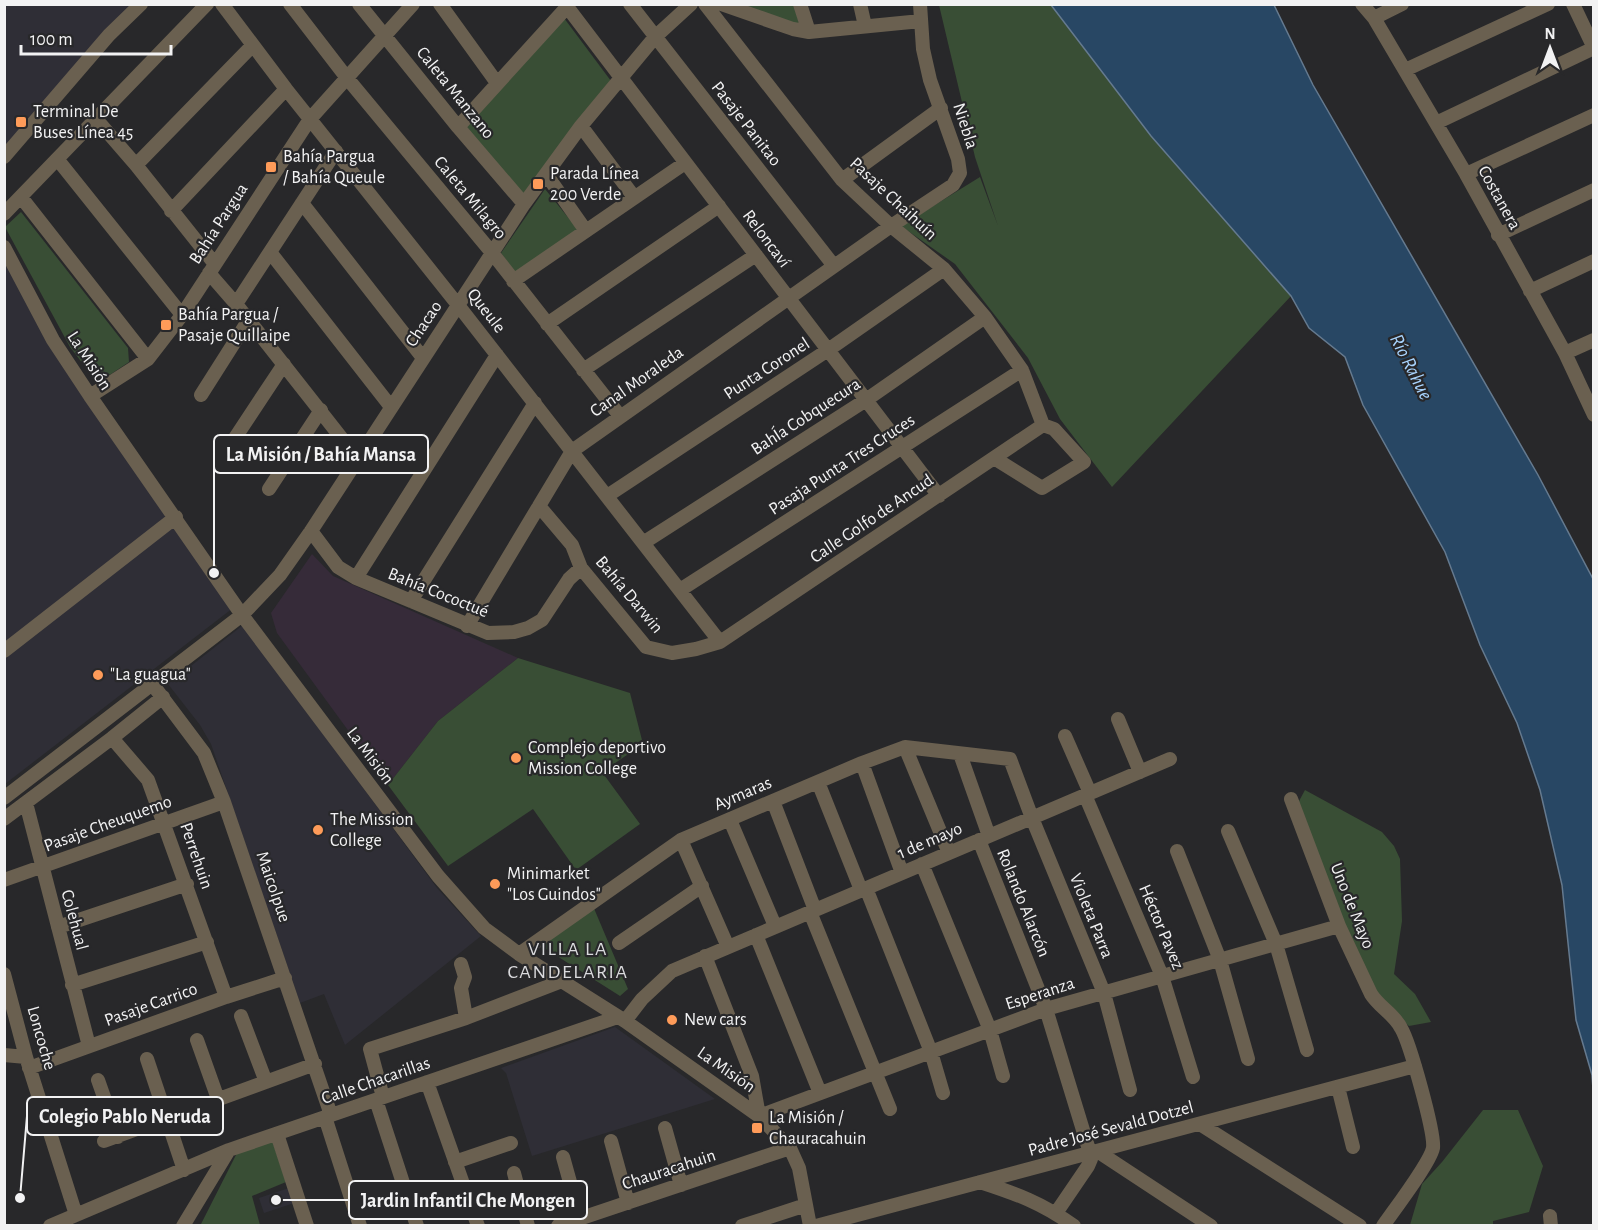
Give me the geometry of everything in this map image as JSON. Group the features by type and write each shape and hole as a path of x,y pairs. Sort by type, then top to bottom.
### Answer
{"street":[{"path":"4,157 110,35 141,4"},
{"path":"4,214 207,4"},
{"name":"Queule","path":"222,4 286,89 608,496 720,642"},
{"name":"Caleta Milagro","path":"290,4 347,78 493,254 620,416"},
{"name":"Caleta Manzano","path":"359,4 458,127 524,204"},
{"name":"Bahía Pargua","path":"90,396 148,359 182,315 310,119 413,4"},
{"path":"440,4 497,83"},
{"name":"Pasaje Panitao","path":"630,4 834,266"},
{"name":"Chacao","path":"4,798 242,615 280,575 524,204 581,126 621,78 655,38 691,4"},
{"name":"Pasaje Chaihuín","path":"705,4 842,180 891,226 944,269 985,317 1022,370 1043,425"},
{"path":"722,4 808,32 921,21"},
{"path":"800,4 808,32"},
{"path":"860,4 865,26"},
{"name":"Niebla","path":"891,226 953,185 960,173 958,159 930,80 923,49 920,4"},
{"name":"Costanera","path":"1362,4 1374,18 1466,174 1565,353 1593,415"},
{"path":"1374,18 1402,4"},
{"path":"1405,70 1548,4"},
{"path":"1436,123 1593,48 1573,4"},
{"path":"458,127 566,6"},
{"name":"Reloncaví","path":"566,6 939,496"},
{"path":"136,165 253,45"},
{"path":"171,211 286,89"},
{"path":"842,180 941,108"},
{"path":"1466,174 1593,115"},
{"path":"97,120 136,165 248,321 358,459"},
{"path":"581,126 634,197"},
{"path":"236,304 336,151"},
{"path":"58,160 182,315"},
{"path":"513,281 685,163"},
{"path":"546,174 586,231"},
{"path":"1498,235 1593,190"},
{"path":"21,197 148,359"},
{"path":"302,203 423,358"},
{"path":"548,324 719,206"},
{"name":"Canal Moraleda","path":"467,626 572,451 891,226"},
{"name":"La Misión","path":"4,247 53,339 90,396 242,615 438,876 483,928 519,954 622,1019 759,1116 790,1148 799,1168 810,1226"},
{"path":"270,252 391,407"},
{"path":"583,370 756,255"},
{"path":"1530,291 1593,261"},
{"name":"Punta Coronel","path":"608,496 828,350 944,269"},
{"name":"BahÍa Cobquecura","path":"643,543 866,400 985,317"},
{"path":"201,396 248,321"},
{"path":"1565,353 1593,340"},
{"path":"356,578 497,355"},
{"path":"233,441 284,364"},
{"name":"Pasaja Punta Tres Cruces","path":"680,590 1022,370"},
{"path":"411,601 535,403"},
{"path":"269,489 321,410"},
{"path":"994,458 1042,488 1083,462 1054,429 1043,425"},
{"name":"Calle Golfo de Ancud","path":"720,642 1043,425"},
{"name":"Bahía Darwin","path":"539,506 572,544 581,568 646,647 672,652 696,649 720,642"},
{"path":"4,651 176,518"},
{"name":"Bahía Cococtué","path":"311,531 338,567 356,578 488,633 514,632 528,628 542,620 569,579 581,568"},
{"name":"Maicolpue","path":"153,685 204,753 224,802 315,1064 360,1226"},
{"path":"4,819 163,697"},
{"path":"1118,719 1140,772"},
{"name":"Héctor Pavez","path":"1065,736 1162,976 1193,1077"},
{"name":"Perrehuin","path":"112,738 148,780 226,997"},
{"path":"905,747 949,853"},
{"name":"Aymaras","path":"519,954 681,840 861,763 905,747 1010,759"},
{"name":"Rolando Alarcón","path":"960,754 984,838 1046,1009 1093,1152"},
{"name":"Violeta Parra","path":"1010,759 1104,993 1130,1090"},
{"name":"1 de mayo","path":"622,1019 672,971 1170,759"},
{"path":"861,763 902,873"},
{"path":"818,782 931,1052 943,1094"},
{"name":"Uno de Mayo","path":"1291,799 1339,926 1371,994 1377,1004 1394,1018 1401,1028 1415,1066 1431,1130 1433,1148 1383,1226"},
{"path":"773,801 890,1109"},
{"name":"Pasaje Cheuquemo","path":"4,880 224,802"},
{"name":"Colehual","path":"26,803 88,1046"},
{"path":"730,820 775,926"},
{"path":"1228,831 1276,944 1307,1050"},
{"path":"681,840 728,946"},
{"path":"1177,851 1220,960 1248,1059"},
{"path":"922,864 990,1030 1003,1077"},
{"path":"58,927 187,884"},
{"path":"619,943 702,886"},
{"name":"Esperanza","path":"759,1116 1046,1009 1339,926"},
{"path":"756,935 820,1094"},
{"path":"72,985 207,942"},
{"path":"705,956 752,1076 759,1116"},
{"path":"461,964 465,977 461,988 465,1018"},
{"path":"537,992 547,972"},
{"name":"Loncoche","path":"4,974 28,1063 76,1215"},
{"name":"Pasaje Carrico","path":"4,1054 28,1063 88,1046 285,978"},
{"path":"417,1226 379,1099 370,1049 465,1018 562,981"},
{"path":"241,1016 266,1082"},
{"name":"Calle Chacarillas","path":"50,1226 229,1150 622,1019"},
{"path":"197,1040 218,1099"},
{"path":"147,1059 184,1170"},
{"path":"98,1080 111,1139 315,1064"},
{"name":"Padre José Sevald Dotzel","path":"816,1226 1415,1066"},
{"path":"733,1097 744,1095 750,1090 752,1076"},
{"path":"427,1083 478,1226"},
{"path":"1338,1088 1353,1148"},
{"path":"1200,1124 1360,1226"},
{"path":"665,1128 681,1185"},
{"path":"277,1134 307,1226"},
{"path":"611,1141 628,1203"},
{"path":"455,1162 511,1143"},
{"name":"Chauracahuin","path":"561,1225 790,1148"},
{"path":"183,1226 229,1150"},
{"path":"1056,1213 1088,1166 1093,1152 1211,1226"},
{"path":"563,1157 580,1218"},
{"path":"514,1173 528,1226"},
{"path":"980,1182 1025,1197 1056,1213 1074,1226"},
{"path":"742,1226 806,1205"}],"shaded area":[{"path":"5,5 134,5 5,147"},
{"path":"4,256 233,608 5,784 4,784"},
{"path":"312,554 333,576 518,658 438,721 388,785 277,633 271,613"},
{"name":"The Mission College","path":"243,625 437,888 481,936 345,1045 324,994 300,1003 211,744 200,725 168,684"},
{"path":"615,1027 715,1099 532,1156 506,1073 501,1068"},
{"path":"289,1188 294,1203 264,1213 259,1198"}],"green space":[{"path":"739,5 794,5 800,26"},
{"path":"939,5 1054,5 1291,296 1112,487 1060,419 1028,358 955,264 901,226 980,177 998,226 975,157"},
{"path":"564,18 611,81 524,196 465,127"},
{"path":"545,189 579,231 515,272 501,253"},
{"path":"21,212 128,348 129,362 111,374 96,381 70,347 5,227"},
{"name":"Complejo deportivo Mission College","path":"518,658 630,693 643,744 602,772 640,824 576,870 533,809 448,866 388,785 438,721"},
{"path":"1305,790 1382,832 1394,846 1400,859 1402,921 1394,974 1415,994 1431,1022 1409,1026 1378,998 1339,912 1298,803"},
{"path":"593,906 628,989 620,996 538,944"},
{"path":"1483,1110 1518,1110 1543,1166 1529,1212 1493,1221 1493,1225 1410,1225 1422,1184"},
{"path":"272,1140 286,1182 252,1196 260,1225 200,1226 238,1151"}],"water":[{"name":"Río Rahue","path":"1051,5 1274,5 1313,85 1538,475 1593,579 1593,1089 1592,1075 1576,1020 1562,885 1540,790 1517,723 1480,645 1445,552 1363,405 1345,357 1309,328 1291,296 1151,136"}],"place":[{"name":"Terminal De Buses Línea 45","path":"21,122"},
{"name":"Bahía Pargua / Bahía Queule","path":"271,167"},
{"name":"Parada Línea 200 Verde","path":"538,184"},
{"name":"Bahía Pargua / Pasaje Quillaipe","path":"166,325"},
{"name":"La Misión / Bahía Mansa","path":"214,573"},
{"name":"\"La guagua\"","path":"98,675"},
{"name":"Complejo deportivo Mission College","path":"516,758"},
{"name":"The Mission College","path":"318,830"},
{"name":"Minimarket \"Los Guindos\"","path":"495,884"},
{"name":"New cars","path":"672,1020"},
{"name":"La Misión / Chauracahuin","path":"757,1128"},
{"name":"Colegio Pablo Neruda","path":"20,1198"},
{"name":"Jardin Infantil Che Mongen","path":"276,1200"}],"district":[{"name":"VILLA LA CANDELARIA","path":"568,960"}]}
